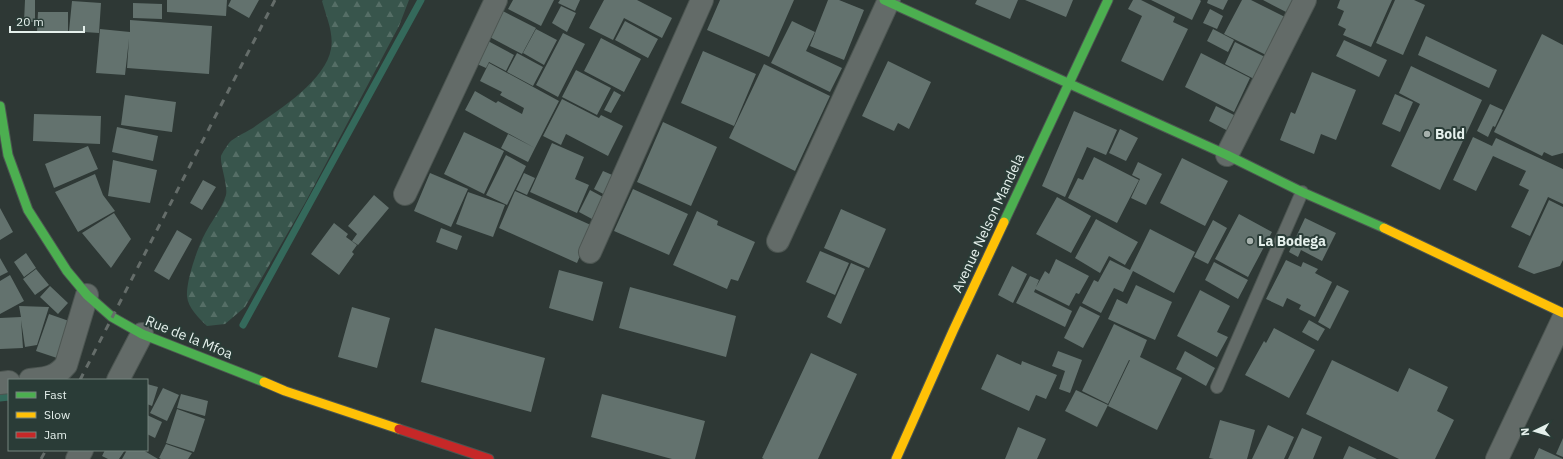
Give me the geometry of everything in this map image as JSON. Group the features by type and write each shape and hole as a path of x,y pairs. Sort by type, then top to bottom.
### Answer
{"street":[{"path":"405,194 496,0"},
{"path":"590,252 702,0"},
{"name":"Avenue Nelson Mandela","path":"896,459 953,331 1108,0"},
{"path":"1227,155 1305,0"},
{"path":"778,241 887,1 1227,155 1302,192 1396,234 1563,313"},
{"name":"Rue de la Mfoa","path":"0,106 8,155 28,210 67,271 87,295 112,317 142,334 285,391 489,459"},
{"path":"39,379 48,378 59,373 66,365 87,295"},
{"path":"1497,459 1563,319"},
{"path":"119,379 142,334"}],"lane":[{"path":"1217,387 1302,192"}],"green space":[{"path":"409,0 399,26 305,203 245,307 225,324 207,326 189,305 187,289 200,244 226,195 221,156 231,141 290,102 312,82 321,71 327,60 332,43 331,31 322,1"}],"building":[{"path":"25,0 35,0 35,22 24,22"},
{"path":"167,0 227,0 226,16 167,12"},
{"path":"231,0 259,0 249,18 228,6"},
{"path":"513,0 554,0 541,26 508,9"},
{"path":"560,0 580,0 575,11 558,3"},
{"path":"604,0 637,0 672,18 662,38 624,18 613,40 589,28"},
{"path":"720,0 794,0 769,57 707,30"},
{"path":"828,0 839,0 864,10 844,60 810,46"},
{"path":"977,0 1018,0 1010,19 975,4"},
{"path":"1025,0 1073,0 1066,17"},
{"path":"1133,0 1141,0 1175,17 1173,22 1188,29 1163,81 1121,61 1142,16 1128,9"},
{"path":"1151,0 1200,0 1201,1 1192,20"},
{"path":"1208,0 1228,0 1223,10 1207,3"},
{"path":"1242,0 1251,0 1287,18 1268,56 1224,34"},
{"path":"1263,0 1295,0 1288,13"},
{"path":"1340,0 1392,0 1371,47 1343,35 1346,29 1338,25 1344,11 1337,8"},
{"path":"1395,0 1414,0 1425,5 1403,55 1376,43"},
{"path":"72,1 101,3 99,33 69,31"},
{"path":"133,3 162,4 162,19 133,18"},
{"path":"561,6 576,13 567,32 552,23"},
{"path":"497,8 536,28 522,54 484,34"},
{"path":"1210,9 1223,16 1217,29 1203,23"},
{"path":"38,12 68,12 68,32 37,32"},
{"path":"130,20 212,26 209,74 127,68 129,39 125,75 96,73 100,29 130,32"},
{"path":"625,21 658,39 648,58 615,40"},
{"path":"792,21 815,32 806,51 842,68 830,92 771,63"},
{"path":"536,29 557,40 544,65 523,53"},
{"path":"1213,29 1234,40 1228,52 1207,41"},
{"path":"563,33 585,44 558,97 536,85"},
{"path":"1542,34 1563,45 1563,153 1552,156 1544,152 1542,156 1494,132"},
{"path":"1426,36 1497,70 1489,88 1418,55"},
{"path":"601,38 641,59 624,92 584,71"},
{"path":"1344,40 1387,60 1379,77 1336,56"},
{"path":"488,41 514,55 506,71 489,62 486,68 477,64"},
{"path":"1235,42 1267,58 1256,80 1225,64"},
{"path":"703,51 756,74 734,126 681,103"},
{"path":"517,53 543,67 533,86 507,72"},
{"path":"1201,53 1250,78 1234,112 1185,87"},
{"path":"888,61 931,82 909,129 898,123 894,131 862,116"},
{"path":"489,63 559,101 535,148 465,110 475,91 496,103 498,101 522,114 524,108 500,95 502,92 480,81"},
{"path":"764,64 830,96 795,171 729,138"},
{"path":"1411,66 1482,100 1440,190 1391,166 1420,104 1399,93"},
{"path":"576,70 611,88 597,115 562,97"},
{"path":"1312,72 1356,90 1336,140 1321,134 1314,154 1280,140 1291,112 1295,114"},
{"path":"614,91 621,95 611,113 604,110"},
{"path":"1395,94 1413,102 1400,132 1382,124"},
{"path":"125,95 176,102 172,132 121,125"},
{"path":"562,99 599,118 601,115 623,126 608,156 566,134 561,145 543,136"},
{"path":"1490,104 1503,110 1495,127 1493,126 1488,137 1477,131"},
{"path":"1216,106 1240,118 1232,133 1209,121"},
{"path":"1074,111 1117,130 1106,155 1087,147 1065,197 1042,186"},
{"path":"34,114 101,116 100,144 33,141"},
{"path":"663,122 717,147 691,206 637,182"},
{"path":"117,127 158,136 153,161 112,152"},
{"path":"1120,129 1138,138 1126,161 1109,153"},
{"path":"464,132 504,151 484,194 444,174"},
{"path":"508,134 535,148 528,162 501,148"},
{"path":"1473,137 1492,146 1496,138 1563,169 1563,204 1548,197 1530,236 1511,227 1529,190 1519,185 1526,171 1493,156 1476,191 1453,180"},
{"path":"552,143 584,157 575,179 589,185 577,213 530,192"},
{"path":"88,146 98,169 54,188 45,164"},
{"path":"506,155 526,166 507,205 486,195"},
{"path":"1094,157 1139,180 1117,223 1068,198 1078,178 1083,180"},
{"path":"1182,158 1228,181 1205,226 1160,203"},
{"path":"113,160 157,170 150,203 108,196"},
{"path":"1138,162 1162,174 1146,205 1131,198 1140,179 1132,175"},
{"path":"603,171 617,177 607,196 594,189"},
{"path":"430,173 468,189 451,227 414,211"},
{"path":"524,173 535,178 527,195 516,190"},
{"path":"95,174 103,195 115,211 78,232 55,192"},
{"path":"203,180 216,187 202,210 190,203"},
{"path":"633,189 688,214 669,255 614,231"},
{"path":"590,190 603,197 592,219 579,212"},
{"path":"515,191 593,226 577,263 499,228"},
{"path":"468,192 505,205 493,237 456,224"},
{"path":"374,195 389,208 358,245 352,241 357,234 348,226"},
{"path":"1057,197 1091,216 1071,253 1036,234"},
{"path":"1549,200 1563,207 1563,260 1560,266 1534,274 1518,267"},
{"path":"0,208 13,232 0,240"},
{"path":"841,209 886,229 869,268 824,248"},
{"path":"697,211 718,221 717,225 755,242 738,281 731,279 727,289 673,265"},
{"path":"114,213 131,239 111,268 82,233"},
{"path":"1239,214 1272,232 1248,277 1215,259"},
{"path":"1305,218 1336,233 1322,261 1301,250 1298,257 1289,252"},
{"path":"1096,219 1138,242 1125,265 1109,256 1100,273 1075,258"},
{"path":"1213,220 1227,228 1208,264 1194,257"},
{"path":"334,223 348,234 346,237 357,245 352,252 354,254 339,275 311,254"},
{"path":"441,228 462,236 457,250 436,242"},
{"path":"1150,229 1195,252 1174,293 1133,271 1123,292 1114,288 1101,313 1082,303 1094,280 1098,282 1110,260 1130,270"},
{"path":"177,230 192,239 169,280 154,271"},
{"path":"820,251 849,263 835,295 806,282"},
{"path":"26,253 36,268 24,277 14,262"},
{"path":"0,258 8,272 0,276"},
{"path":"1056,259 1089,276 1079,294 1076,293 1069,306 1035,289 1045,271 1049,274"},
{"path":"1286,260 1301,267 1303,262 1318,269 1315,273 1332,282 1315,317 1299,309 1301,305 1287,298 1283,307 1266,299"},
{"path":"1214,262 1248,280 1238,299 1205,280"},
{"path":"851,263 865,269 841,324 827,317"},
{"path":"1012,266 1027,274 1013,303 998,295"},
{"path":"36,269 49,285 35,295 23,279"},
{"path":"559,270 603,282 593,321 549,308"},
{"path":"10,275 24,301 0,314 0,281"},
{"path":"1030,276 1039,280 1034,292 1072,311 1065,327 1016,303"},
{"path":"1136,285 1172,302 1155,340 1108,319 1117,299 1127,304"},
{"path":"1337,285 1349,291 1330,329 1318,322"},
{"path":"50,286 68,303 58,314 40,297"},
{"path":"630,287 736,316 726,357 619,328"},
{"path":"1200,290 1230,306 1217,332 1228,337 1217,357 1177,336"},
{"path":"19,306 49,307 37,345 25,347 21,320 23,348 0,349 0,318 21,317"},
{"path":"1080,306 1100,316 1083,348 1064,338"},
{"path":"352,307 390,318 377,368 338,357"},
{"path":"49,314 69,321 57,358 36,351"},
{"path":"1309,320 1325,329 1318,341 1302,332"},
{"path":"1114,324 1147,340 1140,357 1182,378 1157,430 1108,406 1130,360 1108,404 1082,391"},
{"path":"435,328 545,358 531,412 421,382"},
{"path":"1274,328 1315,350 1289,398 1245,375 1264,341 1266,343"},
{"path":"1058,351 1082,360 1070,393 1059,389 1065,371 1052,366"},
{"path":"1185,351 1215,368 1206,386 1176,369"},
{"path":"811,353 857,374 818,459 764,459 762,458"},
{"path":"997,354 1021,365 1022,361 1057,375 1046,399 1036,395 1029,411 981,389"},
{"path":"1332,360 1398,392 1409,368 1448,387 1437,411 1454,420 1435,459 1399,459 1306,414"},
{"path":"148,384 158,387 152,406 148,404"},
{"path":"163,388 179,395 167,421 150,413"},
{"path":"1076,390 1108,405 1097,427 1065,411"},
{"path":"181,394 208,401 205,416 177,408"},
{"path":"602,394 705,421 695,459 672,459 591,437"},
{"path":"177,409 205,419 194,452 166,443"},
{"path":"148,415 162,422 155,438 148,434"},
{"path":"1220,420 1255,430 1247,459 1209,458"},
{"path":"1268,425 1294,437 1284,459 1252,459"},
{"path":"1018,427 1046,439 1037,459 1005,459"},
{"path":"1302,428 1322,437 1313,459 1288,459"},
{"path":"1563,438 1563,457 1556,454"},
{"path":"166,444 192,453 188,459 161,459 159,458"},
{"path":"1349,446 1377,459 1343,459"},
{"path":"1539,448 1563,459 1534,459"},
{"path":"104,451 124,451 119,459 108,459 102,456"},
{"path":"126,451 145,451 158,459 122,459"}],"waterway":[{"path":"243,325 421,0"},
{"path":"0,398 8,397"}],"railway":[{"path":"81,379 275,0"},
{"path":"41,459 45,451"}],"traffic: fast":[{"path":"884,0 1227,155 1302,192 1384,228"},
{"path":"1004,222 1108,0"},
{"path":"0,106 8,155 28,210 67,271 87,295 112,317 142,334 264,382"}],"traffic: slow":[{"path":"896,459 953,331 1004,222"},
{"path":"1384,228 1563,313"},
{"path":"264,382 285,391 399,429"}],"traffic: jam":[{"path":"399,429 489,459"}],"place":[{"name":"Bold","path":"1427,134"},
{"name":"La Bodega","path":"1250,241"}]}
